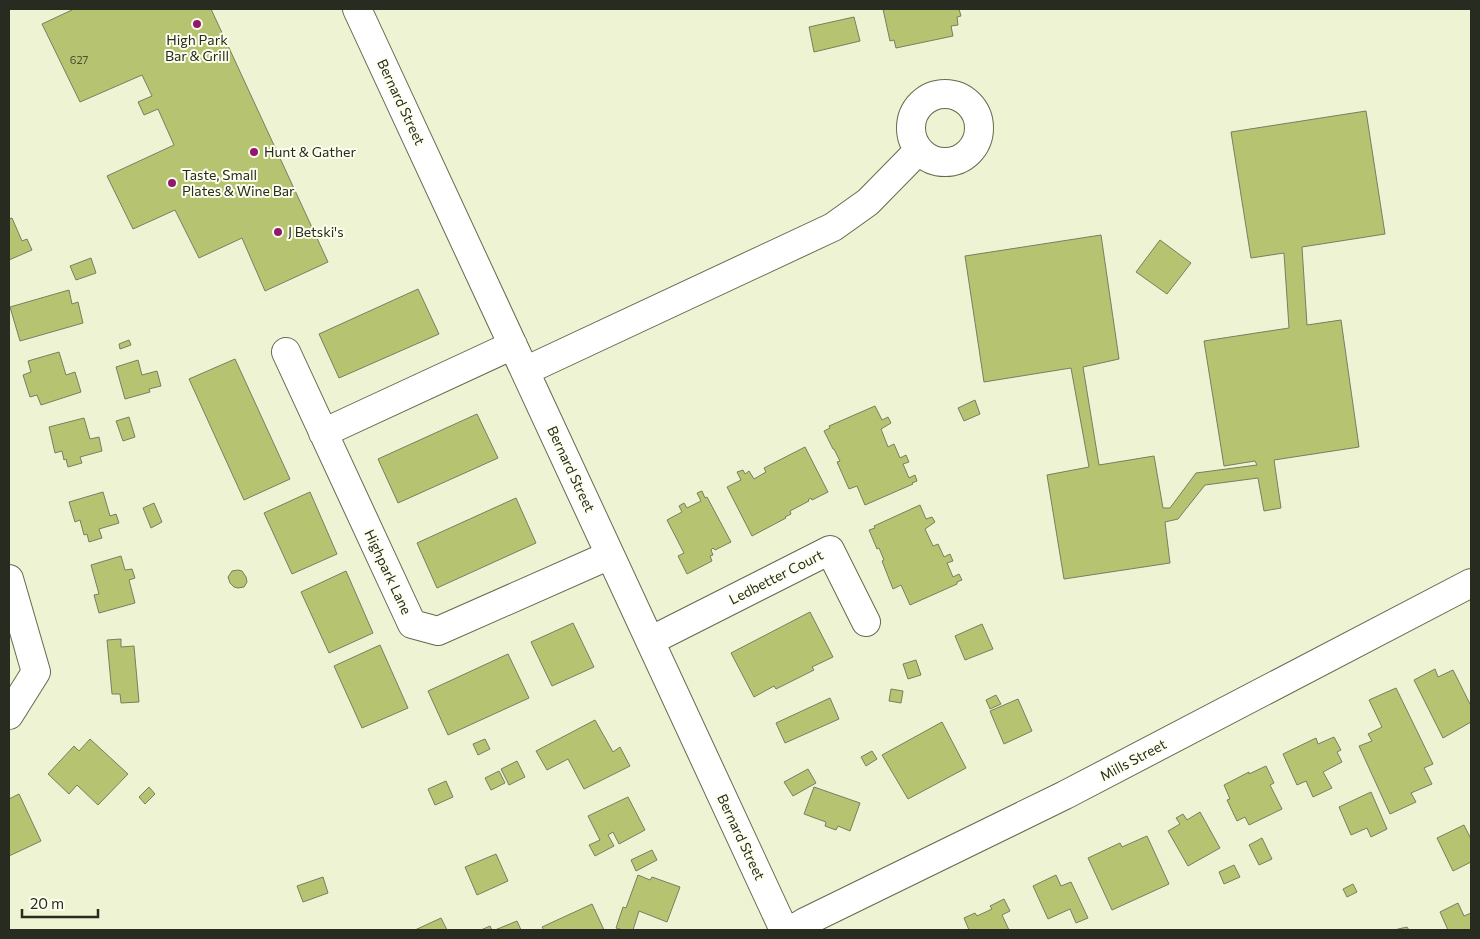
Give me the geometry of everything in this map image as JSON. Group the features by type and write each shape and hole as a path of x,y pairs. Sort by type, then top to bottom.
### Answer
{"street":[{"name":"Bernard Street","path":"358,9 784,930"},
{"path":"525,371 833,227 868,202 918,151"},
{"path":"323,433 513,345"},
{"name":"Highpark Lane","path":"286,352 412,624 438,631 610,555"},
{"name":"Ledbetter Court","path":"650,641 830,550 866,622"},
{"path":"9,579 36,672 9,715"},
{"name":"Mills Street","path":"792,930 1065,796 1471,583"}],"building":[{"path":"74,9 211,9 328,262 265,291 242,238 199,258 175,210 133,229 107,176 174,145 158,109 144,115 138,102 152,96 142,75 80,102 42,24"},
{"path":"883,9 959,9 961,16 957,17 958,25 951,26 953,36 896,48 894,40 890,41"},
{"path":"854,17 860,41 814,52 809,27"},
{"path":"1366,111 1385,234 1302,247 1307,325 1341,320 1359,447 1274,460 1281,508 1264,511 1258,478 1205,485 1178,519 1165,522 1170,563 1064,579 1047,475 1089,467 1071,368 984,382 965,256 1101,235 1119,359 1083,367 1099,465 1154,456 1163,508 1170,508 1196,473 1257,465 1255,461 1224,466 1204,341 1289,328 1284,253 1251,258 1231,132"},
{"path":"12,218 22,241 27,239 32,250 9,260 9,219"},
{"path":"1160,240 1191,263 1167,294 1136,272"},
{"path":"91,258 96,273 76,280 70,266"},
{"path":"418,289 439,334 339,378 319,334"},
{"path":"69,290 72,304 78,302 83,323 20,341 10,307"},
{"path":"129,340 131,345 120,349 119,344"},
{"path":"59,352 66,375 75,372 81,392 41,405 37,395 30,397 23,375 31,372 28,361"},
{"path":"235,359 290,479 244,500 189,379"},
{"path":"138,360 142,375 157,371 161,386 149,389 150,392 125,399 116,367"},
{"path":"975,400 980,414 964,421 958,408"},
{"path":"875,406 882,420 888,417 891,423 881,429 888,447 894,444 900,458 906,455 909,462 903,464 909,478 915,475 917,481 865,505 857,486 849,489 837,462 840,461 824,431 830,428 829,426"},
{"path":"477,414 498,458 398,503 378,459"},
{"path":"129,417 135,437 123,441 116,421"},
{"path":"84,418 90,439 99,437 102,451 80,457 82,463 68,467 62,451 55,453 49,427"},
{"path":"805,447 828,492 812,500 811,498 790,511 791,514 786,518 752,536 727,487 741,480 737,472 743,470 745,474 749,471 754,479 766,472 764,468"},
{"path":"702,491 731,542 715,550 713,548 711,550 713,555 710,556 712,561 687,574 678,556 684,553 667,520 682,512 679,506 684,503 687,508 701,501 697,493"},
{"path":"103,492 110,516 116,514 119,523 99,529 102,538 89,542 87,534 84,535 80,520 75,522 69,502"},
{"path":"310,492 337,554 292,574 264,513"},
{"path":"516,498 536,543 437,588 417,543"},
{"path":"154,503 162,522 151,528 143,508"},
{"path":"920,505 926,519 932,517 935,522 925,529 933,546 938,544 944,557 950,554 953,561 947,563 953,577 959,574 962,580 910,605 901,585 893,589 882,561 884,560 869,530"},
{"path":"121,556 125,570 132,569 135,578 129,580 135,603 99,613 94,595 99,594 91,565"},
{"path":"232,571 242,571 246,577 247,582 244,587 234,587 230,583 228,577"},
{"path":"346,571 373,633 329,653 301,592"},
{"path":"810,612 833,657 812,667 814,670 776,689 774,686 754,697 731,653"},
{"path":"573,623 594,667 552,686 531,642"},
{"path":"982,624 993,649 965,660 955,636"},
{"path":"121,639 121,647 134,646 139,702 121,703 120,694 112,694 107,640"},
{"path":"380,645 408,708 362,728 334,666"},
{"path":"508,654 529,698 448,735 428,691"},
{"path":"916,660 921,675 908,679 903,664"},
{"path":"1435,669 1438,677 1453,670 1471,706 1471,722 1443,738 1414,680"},
{"path":"1396,688 1433,764 1424,768 1432,784 1411,793 1416,802 1390,814 1359,746 1372,741 1368,734 1382,727 1369,700"},
{"path":"891,689 903,691 901,703 889,701"},
{"path":"996,695 1001,704 990,709 986,700"},
{"path":"830,698 839,719 785,743 776,723"},
{"path":"1018,699 1032,731 1004,744 990,711"},
{"path":"595,720 613,752 620,747 630,766 584,789 568,759 547,770 536,751"},
{"path":"942,722 966,768 908,799 882,755"},
{"path":"1334,737 1341,750 1337,752 1342,762 1323,772 1332,788 1313,797 1306,781 1297,785 1283,754 1316,738 1318,744"},
{"path":"90,739 128,774 98,805 77,785 69,794 48,774 74,746 79,751"},
{"path":"485,739 490,749 478,755 473,744"},
{"path":"872,751 877,759 866,766 861,757"},
{"path":"517,761 525,777 509,785 501,769"},
{"path":"1266,766 1274,783 1270,785 1282,809 1249,825 1245,817 1237,821 1227,800 1230,799 1224,785 1249,772 1249,774"},
{"path":"808,769 816,783 793,796 784,782"},
{"path":"499,771 505,783 491,790 485,778"},
{"path":"446,781 453,797 435,805 428,789"},
{"path":"149,787 155,794 145,804 139,797"},
{"path":"814,787 860,803 850,831 838,826 836,830 825,826 826,822 804,814"},
{"path":"1371,792 1387,829 1371,837 1367,828 1351,835 1339,807"},
{"path":"19,794 41,841 9,856 9,799"},
{"path":"628,797 645,830 619,844 613,832 608,835 614,846 595,856 589,845 600,840 588,816"},
{"path":"1200,812 1220,848 1188,866 1168,831 1180,824 1176,818 1183,814 1187,820"},
{"path":"1464,825 1471,839 1471,862 1453,871 1437,838"},
{"path":"1147,836 1169,884 1112,910 1088,858 1120,843 1122,847"},
{"path":"1262,838 1272,859 1259,865 1249,845"},
{"path":"652,850 657,860 636,871 631,860"},
{"path":"496,854 508,881 477,895 465,867"},
{"path":"1234,865 1240,877 1224,884 1219,872"},
{"path":"638,875 650,880 652,877 680,887 667,922 639,911 633,930 616,928 623,907 626,908"},
{"path":"1056,875 1061,886 1071,882 1088,918 1076,923 1070,909 1048,919 1033,886"},
{"path":"323,877 328,893 303,902 297,886"},
{"path":"1353,884 1357,892 1347,897 1343,889"},
{"path":"1004,899 1010,911 1002,915 1009,930 969,930 964,918 975,913 977,916 992,909 990,906"},
{"path":"1458,903 1464,916 1471,913 1471,930 1448,930 1440,912"},
{"path":"592,904 604,930 544,930 542,927"},
{"path":"441,918 447,930 415,930"},
{"path":"517,921 521,930 495,930"},
{"path":"490,926 492,930 481,930"},
{"path":"1407,927 1409,930 1394,930"}],"place":[{"name":"High Park Bar & Grill","path":"197,24"},
{"name":"Hunt & Gather","path":"254,152"},
{"name":"Taste, Small Plates & Wine Bar","path":"172,183"},
{"name":"J Betski's","path":"278,232"}]}
